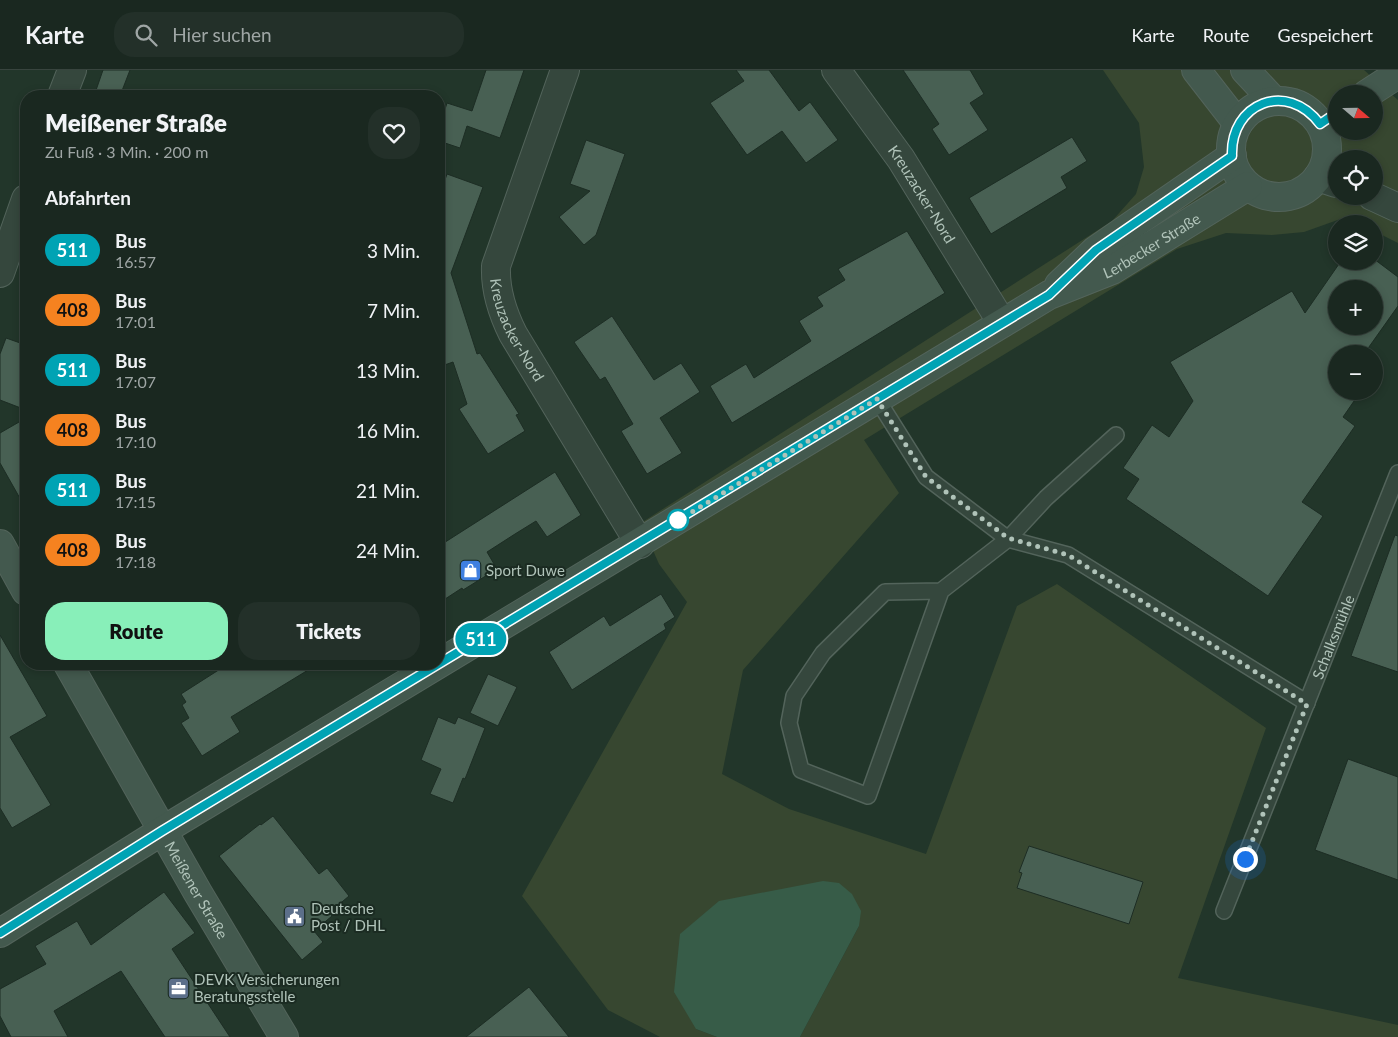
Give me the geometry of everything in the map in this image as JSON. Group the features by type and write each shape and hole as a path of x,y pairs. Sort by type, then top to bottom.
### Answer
{"street":[{"path":"64,90 72,70"},
{"name":"Kreuzacker-Nord","path":"565,70 496,266 496,281 505,318 512,334 640,544"},
{"name":"Kreuzacker-Nord","path":"836,70 901,159 1002,323"},
{"path":"1196,70 1238,124"},
{"path":"1245,70 1274,101"},
{"path":"1381,85 1398,74"},
{"path":"1274,101 1296,104 1309,112 1328,119 1324,134 1327,145 1323,167 1327,180 1292,194 1277,196 1262,193 1248,186 1237,172 1231,145 1238,124 1254,108 1274,101"},
{"name":"Lerbecker Straße","path":"1049,295 1096,250 1232,156"},
{"name":"Lerbecker Straße","path":"445,661 1049,295 1112,270 1248,186"},
{"path":"1383,201 1398,208"},
{"path":"0,273 20,216"},
{"path":"0,544 20,580"},
{"name":"Meißener Straße","path":"71,670 162,831 284,1037"},
{"name":"Lerbecker Straße","path":"0,933 162,831 430,670"}],"lane":[{"path":"877,399 926,477 1008,538 1068,555 1307,704"},
{"path":"941,591 885,592 823,654 794,696 789,723 800,770 868,796 941,591 1008,538 1046,498 1116,435"},
{"name":"Schalksmühle","path":"1224,911 1398,473"}],"shaded area":[{"path":"1103,70 1364,70 1381,85 1328,85 1328,140 1383,140 1383,87 1398,100 1398,243 1383,236 1383,215 1328,215 1328,223 1304,232 1272,235 1226,233 1177,249 864,440 899,493 743,670 722,774 789,809 926,854 1017,606 1057,584 1266,728 1178,978 1398,1025 1398,1037 800,1037 859,926 696,1029 717,1037 660,1037 608,1010 522,896 687,602 659,564 641,523 1112,221 1136,194 1144,167 1139,123"},
{"path":"823,881 839,883 852,894 861,911 859,926 800,1037 717,1037 696,1029 674,992 680,934 719,901"}],"building":[{"path":"103,70 130,70 122,90 96,90"},
{"path":"486,70 524,70 500,138 467,126 460,148 445,143 445,109 447,103 472,111"},
{"path":"736,70 769,70 799,111 810,102 838,140 806,163 782,131 747,155 710,103 744,81"},
{"path":"903,70 970,70 984,94 970,103 988,130 949,155 932,129 939,124"},
{"path":"1072,137 1087,161 1061,177 1067,188 991,234 969,198"},
{"path":"586,140 625,154 596,235 584,245 559,217 590,191 570,184"},
{"path":"447,174 483,187 451,273 477,354 480,353 519,414 516,415 525,431 488,454 459,409 467,404 453,362 445,365 445,180"},
{"path":"907,231 945,293 732,423 710,386 746,364 754,378 811,341 799,321 823,306 817,297 845,280 838,269"},
{"path":"1383,266 1398,277 1398,306 1383,327 1383,280 1328,280 1328,335 1377,335 1370,345 1328,345 1328,400 1355,400 1343,417 1355,426 1302,502 1323,516 1268,596 1126,499 1139,479 1123,468 1152,425 1169,437 1193,401 1170,362 1292,291 1305,313 1335,270 1383,270"},
{"path":"612,316 654,380 681,363 700,392 660,418 682,453 647,474 621,431 633,424 605,377 600,380 574,342"},
{"path":"6,338 20,343 20,408 0,400 0,354"},
{"path":"20,421 20,498 0,463 0,433"},
{"path":"555,472 581,515 547,537 536,521 487,552 497,569 445,599 445,542"},
{"path":"1395,535 1398,536 1398,672 1351,656"},
{"path":"661,594 675,617 664,624 666,629 572,690 549,652 604,616 610,626"},
{"path":"0,635 47,716 10,737 51,805 12,828 0,808"},
{"path":"219,670 308,670 231,717 240,732 202,756 181,723 189,718 182,705 186,702 181,694"},
{"path":"488,674 517,687 498,726 470,713"},
{"path":"438,717 455,724 458,717 485,728 465,779 463,778 453,803 430,794 441,769 421,760"},
{"path":"1348,759 1398,777 1398,880 1315,850"},
{"path":"273,816 319,874 327,868 349,896 330,912 332,916 314,931 323,942 302,960 219,856"},
{"path":"1029,846 1143,882 1129,924 1017,888 1022,873 1019,872"},
{"path":"164,892 195,933 172,949 230,1037 165,1037 121,971 54,1011 68,1037 11,1037 0,1016 0,989 46,964 35,946 77,921 91,945"},
{"path":"529,987 569,1037 466,1037"}],"bus line":[{"name":"511","path":"445,661 1049,295 1096,250 1232,156 1233,134 1245,115 1254,108 1264,103 1285,101 1305,108 1320,124 1328,118"},
{"name":"511","path":"0,933 162,831 430,670"}],"place":[{"name":"Sport Duwe","path":"470,570"},
{"name":"Deutsche Post / DHL","path":"295,917"},
{"name":"DEVK Versicherungen Beratungsstelle","path":"178,988"}],"route":[{"path":"678,520 674,523 877,399 926,477 1008,538 1068,555 1307,704 1245,859"}]}
